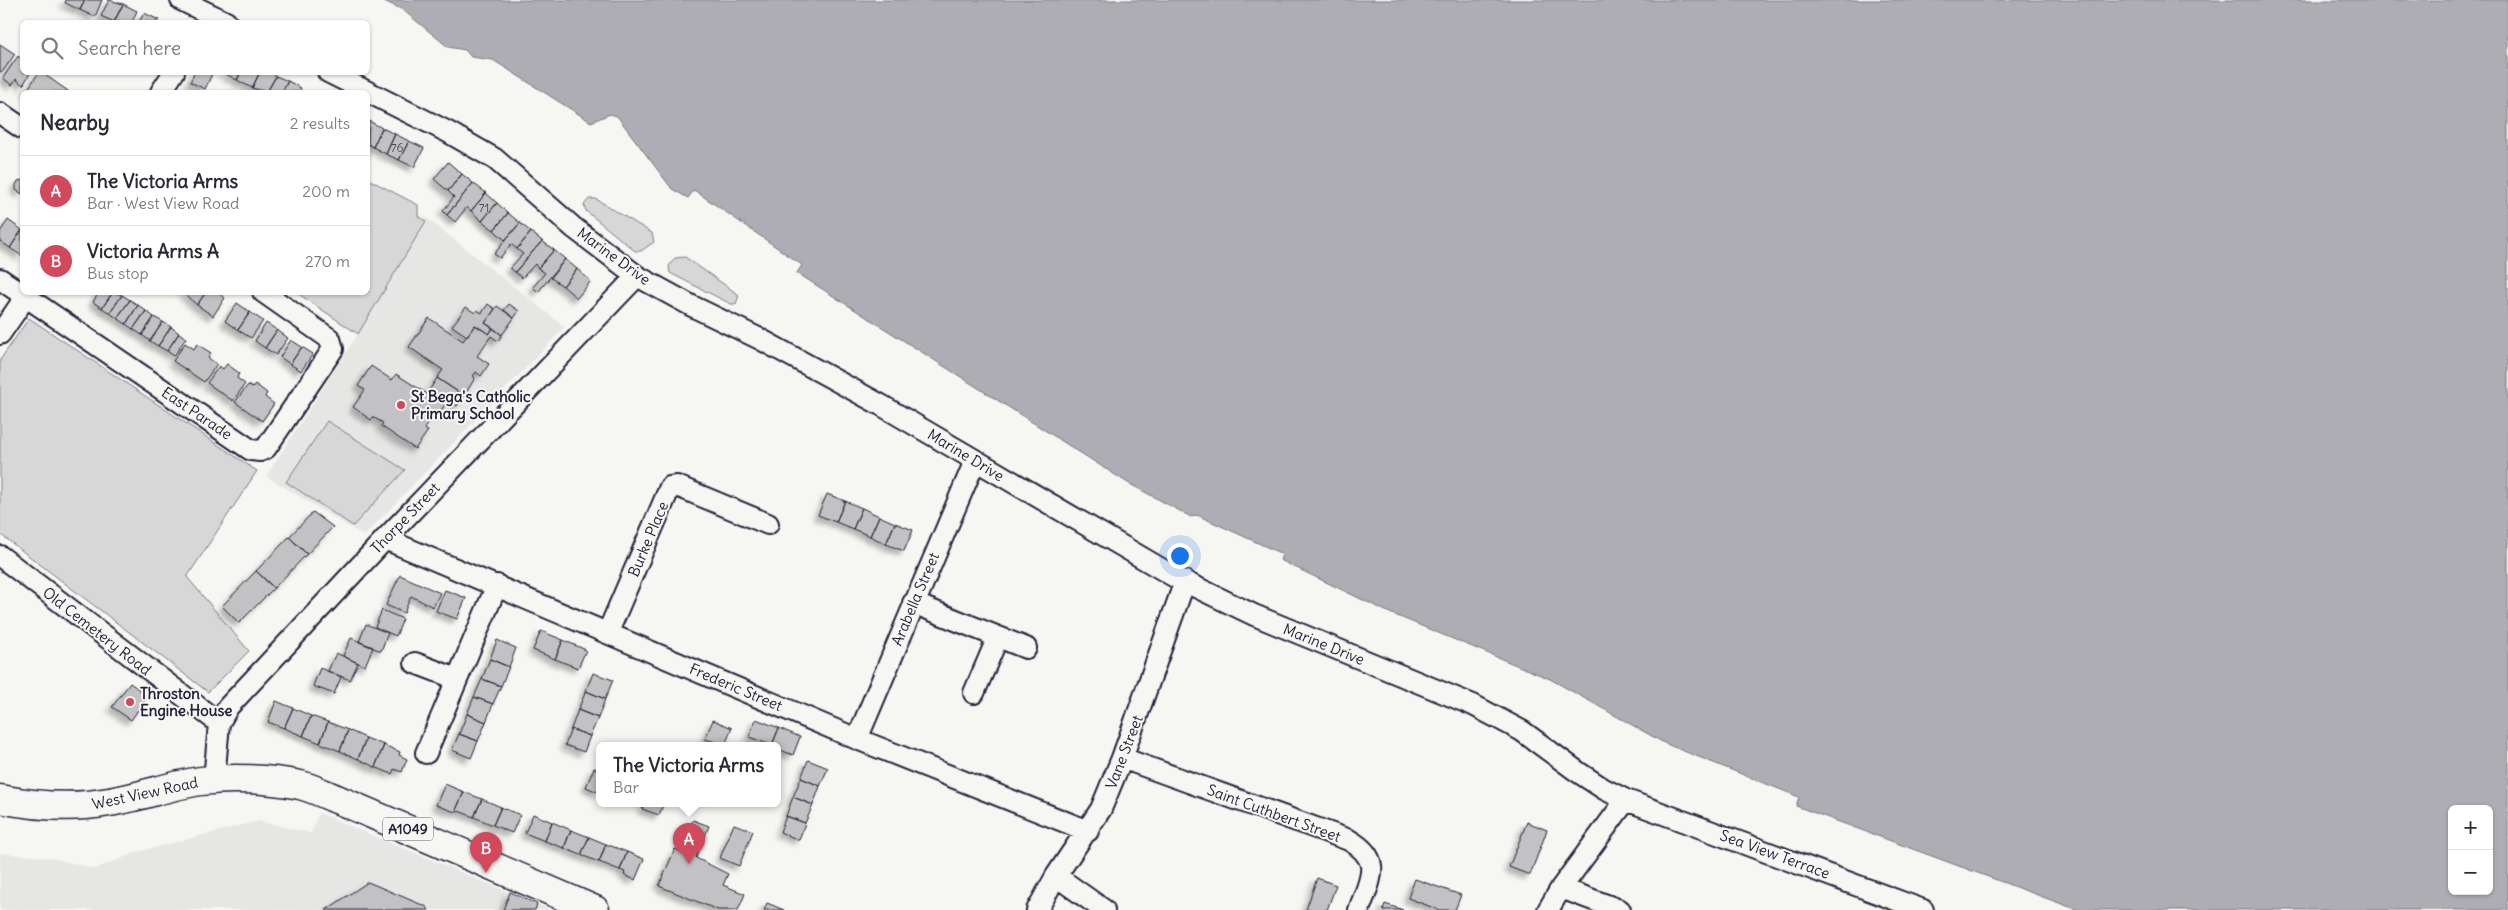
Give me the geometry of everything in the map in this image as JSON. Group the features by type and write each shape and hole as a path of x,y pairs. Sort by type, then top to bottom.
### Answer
{"main road":[{"name":"West View Road","path":"0,799 33,805 69,807 110,802 169,786 214,781 254,781 300,785 594,910"}],"street":[{"path":"180,0 206,18"},
{"path":"162,90 172,75"},
{"name":"Marine Drive","path":"334,75 364,90"},
{"name":"Marine Drive","path":"370,93 448,132 495,159 574,228 637,276 803,362 1185,581 1254,615 1473,705 1522,731 1578,772 1604,789 1626,800"},
{"path":"0,113 20,127"},
{"name":"Thorpe Street","path":"218,723 228,707 385,539 637,276"},
{"name":"East Parade","path":"0,279 20,291"},
{"path":"0,334 27,295"},
{"name":"East Parade","path":"27,295 251,450 260,451 266,448 333,349 333,343 330,339 267,295"},
{"name":"Arabella Street","path":"857,739 913,603 975,461"},
{"name":"Burke Place","path":"608,632 670,488 677,486 768,524"},
{"name":"Frederic Street","path":"385,539 857,739 1088,831"},
{"name":"Old Cemetery Road","path":"0,556 218,723"},
{"name":"Vane Street","path":"1037,910 1056,876 1101,810 1122,758 1185,581"},
{"path":"426,753 497,585"},
{"path":"913,603 1026,648"},
{"path":"974,693 998,637"},
{"path":"415,662 457,678"},
{"path":"214,781 218,723"},
{"name":"Saint Cuthbert Street","path":"1122,758 1349,840 1361,847 1370,856 1371,867 1370,880 1360,910"},
{"path":"1548,910 1561,888 1626,800"},
{"name":"Sea View Terrace","path":"1626,800 1923,910"},
{"path":"1056,876 1104,910"},
{"path":"1561,888 1620,910"}],"shaded area":[{"path":"382,0 2508,0 2508,910 2078,910 1796,806 1799,797 1666,744 1550,679 1390,613 1280,560 1282,554 1197,515 1191,517 1128,483 797,273 802,265 694,190 688,198 672,189 617,116 610,114 591,122 493,60 471,57 465,50 448,47 403,10"},
{"path":"370,180 418,205 418,217 426,221 358,334 300,295 370,295"},
{"name":"St Bega's Catholic Primary School","path":"370,186 428,219 565,327 364,536 266,476 358,334 300,295 370,295"},
{"path":"589,199 596,199 652,233 654,242 641,251 635,251 586,211 584,205"},
{"path":"685,257 739,295 736,304 731,304 670,273 669,266 675,258"},
{"path":"29,318 257,471 187,577 249,651 208,692 0,534 0,360"},
{"path":"327,421 405,470 353,526 286,482"},
{"path":"319,813 551,910 0,910 0,853 52,858 95,869 137,852 258,821 311,833"}],"building":[{"path":"66,0 85,0 80,10 65,3"},
{"path":"85,0 102,0 95,17 80,10"},
{"path":"109,0 123,4 115,20 101,16"},
{"path":"123,4 137,11 133,20 115,20"},
{"path":"144,13 159,20 140,20"},
{"path":"0,44 15,54 3,71 0,72"},
{"path":"18,56 20,58 20,75 29,75 23,85 16,79 12,85 3,78"},
{"path":"37,75 45,75 67,90 27,90"},
{"path":"194,75 212,75 205,89 190,82"},
{"path":"228,75 240,75 237,80"},
{"path":"240,75 258,75 252,88 237,80"},
{"path":"258,75 276,76 268,90 252,88"},
{"path":"276,76 288,81 283,90 268,90"},
{"path":"288,81 301,88 300,90 283,90"},
{"path":"370,122 382,128 373,147 370,145"},
{"path":"382,128 395,134 386,154 373,147"},
{"path":"395,134 409,141 399,160 386,154"},
{"path":"409,141 424,148 414,167 399,160"},
{"path":"448,162 462,174 448,191 434,179"},
{"path":"462,174 473,183 447,215 443,211 454,197 448,191"},
{"path":"20,180 20,193 16,190 18,181"},
{"path":"473,183 486,193 471,211 467,207 455,222 447,215"},
{"path":"486,193 497,203 482,221 471,211"},
{"path":"497,203 508,213 494,230 482,221"},
{"path":"508,213 520,223 505,240 494,230"},
{"path":"8,220 20,229 20,233 10,248 0,241 0,232"},
{"path":"520,223 531,232 517,249 511,244 500,258 494,254"},
{"path":"531,232 542,241 515,272 510,268 523,254 517,249"},
{"path":"20,233 20,255 10,248"},
{"path":"542,241 554,250 538,268 535,264 522,278 515,272"},
{"path":"554,250 565,259 538,292 533,287 545,273 538,268"},
{"path":"565,259 577,269 563,286 551,278"},
{"path":"577,269 591,281 577,298 563,286"},
{"path":"97,295 111,295 102,308 93,302"},
{"path":"111,295 122,295 110,313 102,308"},
{"path":"122,295 130,300 117,318 110,313"},
{"path":"185,295 204,295 197,305"},
{"path":"204,295 221,295 225,298 213,316 197,305"},
{"path":"130,300 138,305 126,324 117,318"},
{"path":"237,303 250,312 238,330 225,321"},
{"path":"488,304 495,309 485,323 493,328 489,334 475,325 467,336 452,326 466,307 475,313 477,310 482,313"},
{"path":"509,304 519,311 514,318 504,310"},
{"path":"138,305 146,311 133,329 126,324"},
{"path":"497,306 514,318 502,335 485,323"},
{"path":"146,311 154,317 142,335 133,329"},
{"path":"250,312 263,321 251,338 238,330"},
{"path":"154,317 163,322 150,341 142,335"},
{"path":"429,318 463,341 475,325 489,334 493,328 502,335 498,341 491,336 477,356 489,364 481,376 476,372 473,376 475,378 464,396 437,378 443,370 409,347"},
{"path":"163,322 171,327 158,346 150,341"},
{"path":"266,323 277,330 265,348 255,341"},
{"path":"171,327 179,333 167,351 158,346"},
{"path":"277,330 288,338 276,355 265,348"},
{"path":"179,333 186,338 174,356 167,351"},
{"path":"291,340 302,347 290,364 280,357"},
{"path":"185,343 194,349 197,344 211,353 208,358 217,364 204,382 173,361"},
{"path":"302,347 313,354 301,371 290,364"},
{"path":"227,364 239,373 237,378 245,384 233,401 207,383 219,366 223,369"},
{"path":"371,366 392,380 396,374 427,394 437,378 464,396 457,406 448,400 438,415 434,413 424,429 428,431 415,449 381,426 383,423 373,417 371,420 353,407 365,390 358,386"},
{"path":"255,384 267,393 265,397 274,404 262,421 235,402 248,385 252,388"},
{"path":"827,494 845,501 836,522 818,515"},
{"path":"845,501 862,508 853,529 836,522"},
{"path":"862,508 879,516 870,536 853,529"},
{"path":"313,512 333,527 307,554 289,537"},
{"path":"879,516 895,523 886,544 870,536"},
{"path":"895,523 913,530 904,551 886,544"},
{"path":"289,537 307,554 274,588 256,571"},
{"path":"256,571 274,588 239,623 222,606"},
{"path":"400,575 440,593 433,607 411,596 404,613 386,605"},
{"path":"445,590 466,598 457,619 436,611"},
{"path":"382,610 403,619 396,636 375,627"},
{"path":"366,624 388,633 381,651 359,642"},
{"path":"541,631 563,640 555,659 533,650"},
{"path":"351,638 373,647 365,666 343,656"},
{"path":"497,640 516,648 509,667 490,659"},
{"path":"563,640 586,650 578,668 555,659"},
{"path":"336,653 358,663 350,680 328,671"},
{"path":"490,659 509,667 501,686 482,679"},
{"path":"320,668 341,677 334,694 313,686"},
{"path":"593,673 613,680 605,699 586,691"},
{"path":"482,679 501,686 493,704 474,697"},
{"name":"Throston Engine House","path":"130,683 148,696 131,720 112,707"},
{"path":"586,691 605,699 598,718 578,710"},
{"path":"474,697 493,704 486,722 467,714"},
{"path":"276,701 293,708 284,728 268,722"},
{"path":"293,708 311,716 303,736 284,728"},
{"path":"578,710 598,718 590,736 571,729"},
{"path":"467,714 486,722 478,741 459,734"},
{"path":"311,716 328,722 320,743 303,736"},
{"path":"756,719 779,728 773,742 763,742 749,737"},
{"path":"713,720 732,728 726,742 715,742 705,739"},
{"path":"328,722 348,730 340,751 320,743"},
{"path":"779,728 800,737 793,755 781,750 781,742 773,742"},
{"path":"571,729 590,736 584,752 565,745"},
{"path":"348,730 366,738 358,759 340,751"},
{"path":"459,734 478,741 471,758 452,750"},
{"path":"366,738 384,745 375,767 358,759"},
{"path":"384,745 400,752 399,755 407,759 402,772 394,769 392,774 375,767"},
{"path":"808,760 828,768 820,786 801,778"},
{"path":"594,768 596,769 596,791 586,787"},
{"path":"801,778 820,786 813,805 793,797"},
{"path":"445,784 464,792 455,812 436,805"},
{"path":"464,792 482,799 474,817 456,810"},
{"path":"793,797 813,805 805,823 786,816"},
{"path":"482,799 501,807 493,825 474,817"},
{"path":"501,807 520,815 512,833 493,825"},
{"path":"643,807 662,807 659,815 642,809"},
{"path":"533,814 552,822 545,841 525,833"},
{"path":"786,816 805,823 799,840 780,832"},
{"path":"693,820 709,826 696,858 728,874 723,885 745,894 738,910 718,910 659,886 675,849 680,851"},
{"path":"552,822 571,830 564,848 545,841"},
{"path":"1527,822 1547,830 1530,875 1509,867"},
{"path":"734,824 753,831 739,866 720,858"},
{"path":"571,830 589,837 581,855 564,848"},
{"path":"589,837 606,844 599,862 581,855"},
{"path":"606,844 627,852 620,870 599,862"},
{"path":"627,852 644,859 635,880 624,875 625,872 620,870"},
{"path":"1317,878 1336,885 1327,910 1306,910"},
{"path":"1415,879 1461,895 1455,910 1439,910 1408,898"},
{"path":"368,882 427,907 429,910 326,910"},
{"path":"510,892 537,904 535,910 503,910"},
{"path":"767,903 784,910 764,910"},
{"path":"1385,904 1403,910 1383,910"}],"place":[{"name":"St Bega's Catholic Primary School","path":"401,405"},
{"name":"Throston Engine House","path":"130,702"},
{"name":"The Victoria Arms","path":"689,864"},
{"name":"Victoria Arms A","path":"486,873"}]}
